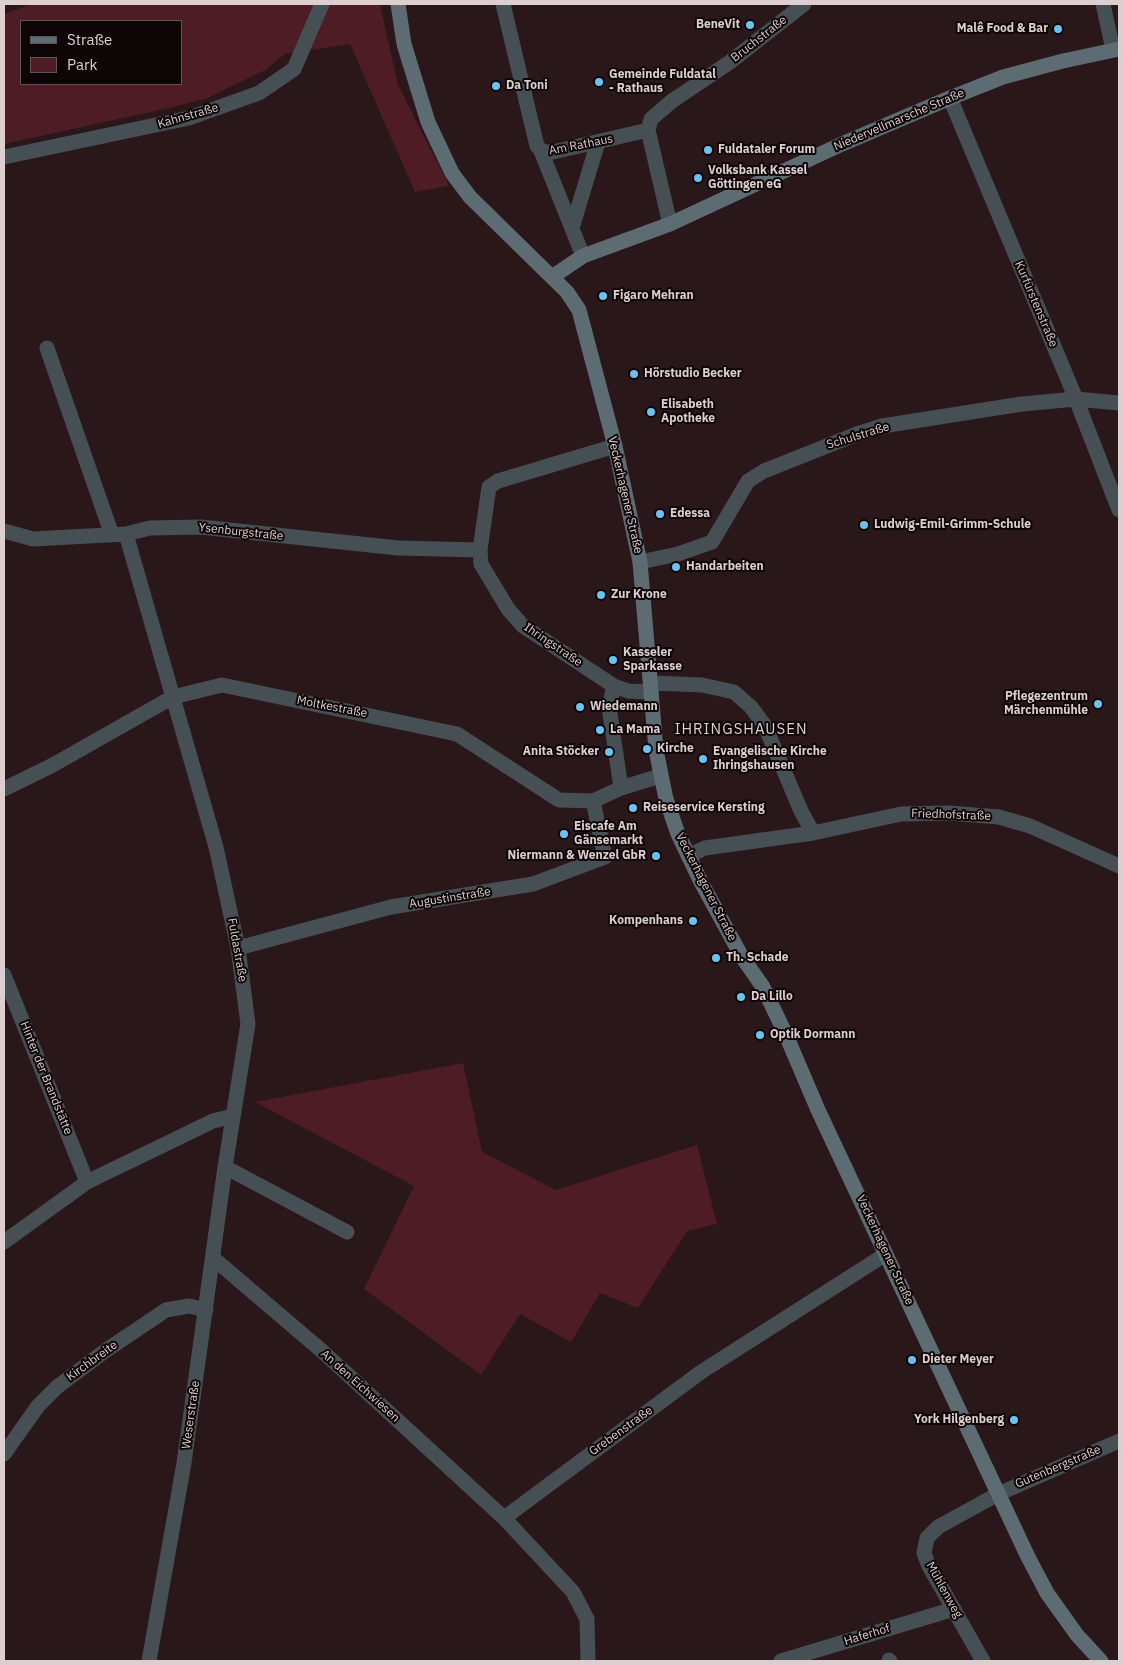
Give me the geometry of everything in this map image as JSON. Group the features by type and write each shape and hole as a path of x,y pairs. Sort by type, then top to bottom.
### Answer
{"street":[{"name":"Kahnstraße","path":"4,157 189,118 259,93 294,69 322,4"},
{"name":"Veckerhagener Straße","path":"398,4 404,44 428,122 452,173 470,197 567,292 579,310 615,446 640,562 660,776 678,834 742,957 763,987 818,1110 998,1494 1047,1593 1077,1635 1101,1661"},
{"name":"Am Rathaus","path":"503,4 537,146 541,151 553,152 648,130"},
{"name":"Bruchstraße","path":"648,130 651,119 672,100 730,62 804,4"},
{"path":"1103,4 1116,49"},
{"name":"Niedervellmarsche Straße","path":"552,276 582,256 670,224 842,144 950,98 1003,77 1116,49"},
{"name":"Kurfürstenstraße","path":"950,98 1076,399 1119,510"},
{"path":"648,130 670,224"},
{"path":"572,228 598,142"},
{"path":"541,151 582,256"},
{"name":"Fuldastraße","path":"47,348 119,535 173,697 216,847 238,948 248,1024 233,1116"},
{"name":"Schulstraße","path":"640,562 678,554 712,542 748,481 771,468 856,434 882,426 1022,404 1076,399 1119,403"},
{"name":"Ihringstraße","path":"615,446 498,481 489,487 480,550 481,564 508,610 523,626 614,686 628,690 702,685 734,692 750,707 765,726 802,811 814,833"},
{"name":"Ysenburgstraße","path":"4,530 34,539 119,535 150,528 201,527 398,548 480,550"},
{"name":"Moltkestraße","path":"4,789 51,766 173,697 222,685 456,734 559,800 593,801 621,788 660,776"},
{"path":"614,686 609,707 621,788"},
{"name":"Augustinstraße","path":"238,948 391,907 533,884 605,857 593,801"},
{"name":"Friedhofstraße","path":"688,856 705,848 814,833 901,814 949,812 1000,817 1061,838 1119,866"},
{"name":"Hinter der Brandstätte","path":"4,975 87,1182"},
{"path":"4,1242 87,1182 213,1121 233,1116"},
{"name":"Weserstraße","path":"149,1661 180,1489 233,1116"},
{"path":"225,1167 347,1232"},
{"name":"Grebenstraße","path":"504,1518 701,1372 886,1254"},
{"name":"An den Eichwiesen","path":"213,1258 336,1363 504,1518"},
{"name":"Kirchbreite","path":"4,1454 38,1406 63,1382 97,1356 166,1310 189,1306 206,1310"},
{"name":"Gutenbergstraße","path":"998,1494 1119,1441"},
{"name":"Mühlenweg","path":"983,1661 924,1553 927,1538 938,1527 998,1494"},
{"path":"504,1518 573,1592 587,1619 588,1661"},
{"name":"Haferhof","path":"781,1661 954,1609"}],"green space":[{"path":"31,4 380,4 398,85 449,186 415,192 350,44 285,54 265,70 208,98 4,144 4,14"},
{"path":"463,1063 482,1152 556,1190 697,1145 717,1224 687,1231 638,1308 600,1293 571,1342 520,1314 481,1375 364,1289 414,1186 255,1102"}],"place":[{"name":"BeneVit","path":"750,25"},
{"name":"Malê Food & Bar","path":"1058,29"},
{"name":"Gemeinde Fuldatal - Rathaus","path":"599,82"},
{"name":"Da Toni","path":"496,86"},
{"name":"Fuldataler Forum","path":"708,150"},
{"name":"Volksbank Kassel Göttingen eG","path":"698,178"},
{"name":"Figaro Mehran","path":"603,296"},
{"name":"Hörstudio Becker","path":"634,374"},
{"name":"Elisabeth Apotheke","path":"651,412"},
{"name":"Edessa","path":"660,514"},
{"name":"Ludwig-Emil-Grimm-Schule","path":"864,525"},
{"name":"Handarbeiten","path":"676,567"},
{"name":"Zur Krone","path":"601,595"},
{"name":"Kasseler Sparkasse","path":"613,660"},
{"name":"Pflegezentrum Märchenmühle","path":"1098,704"},
{"name":"Wiedemann","path":"580,707"},
{"name":"La Mama","path":"600,730"},
{"name":"Kirche","path":"647,749"},
{"name":"Anita Stöcker","path":"609,752"},
{"name":"Evangelische Kirche Ihringshausen","path":"703,759"},
{"name":"Reiseservice Kersting","path":"633,808"},
{"name":"Eiscafe Am Gänsemarkt","path":"564,834"},
{"name":"Niermann & Wenzel GbR","path":"656,856"},
{"name":"Kompenhans","path":"693,921"},
{"name":"Th. Schade","path":"716,958"},
{"name":"Da Lillo","path":"741,997"},
{"name":"Optik Dormann","path":"760,1035"},
{"name":"Dieter Meyer","path":"912,1360"},
{"name":"York Hilgenberg","path":"1014,1420"}],"district":[{"name":"IHRINGSHAUSEN","path":"741,730"}]}
